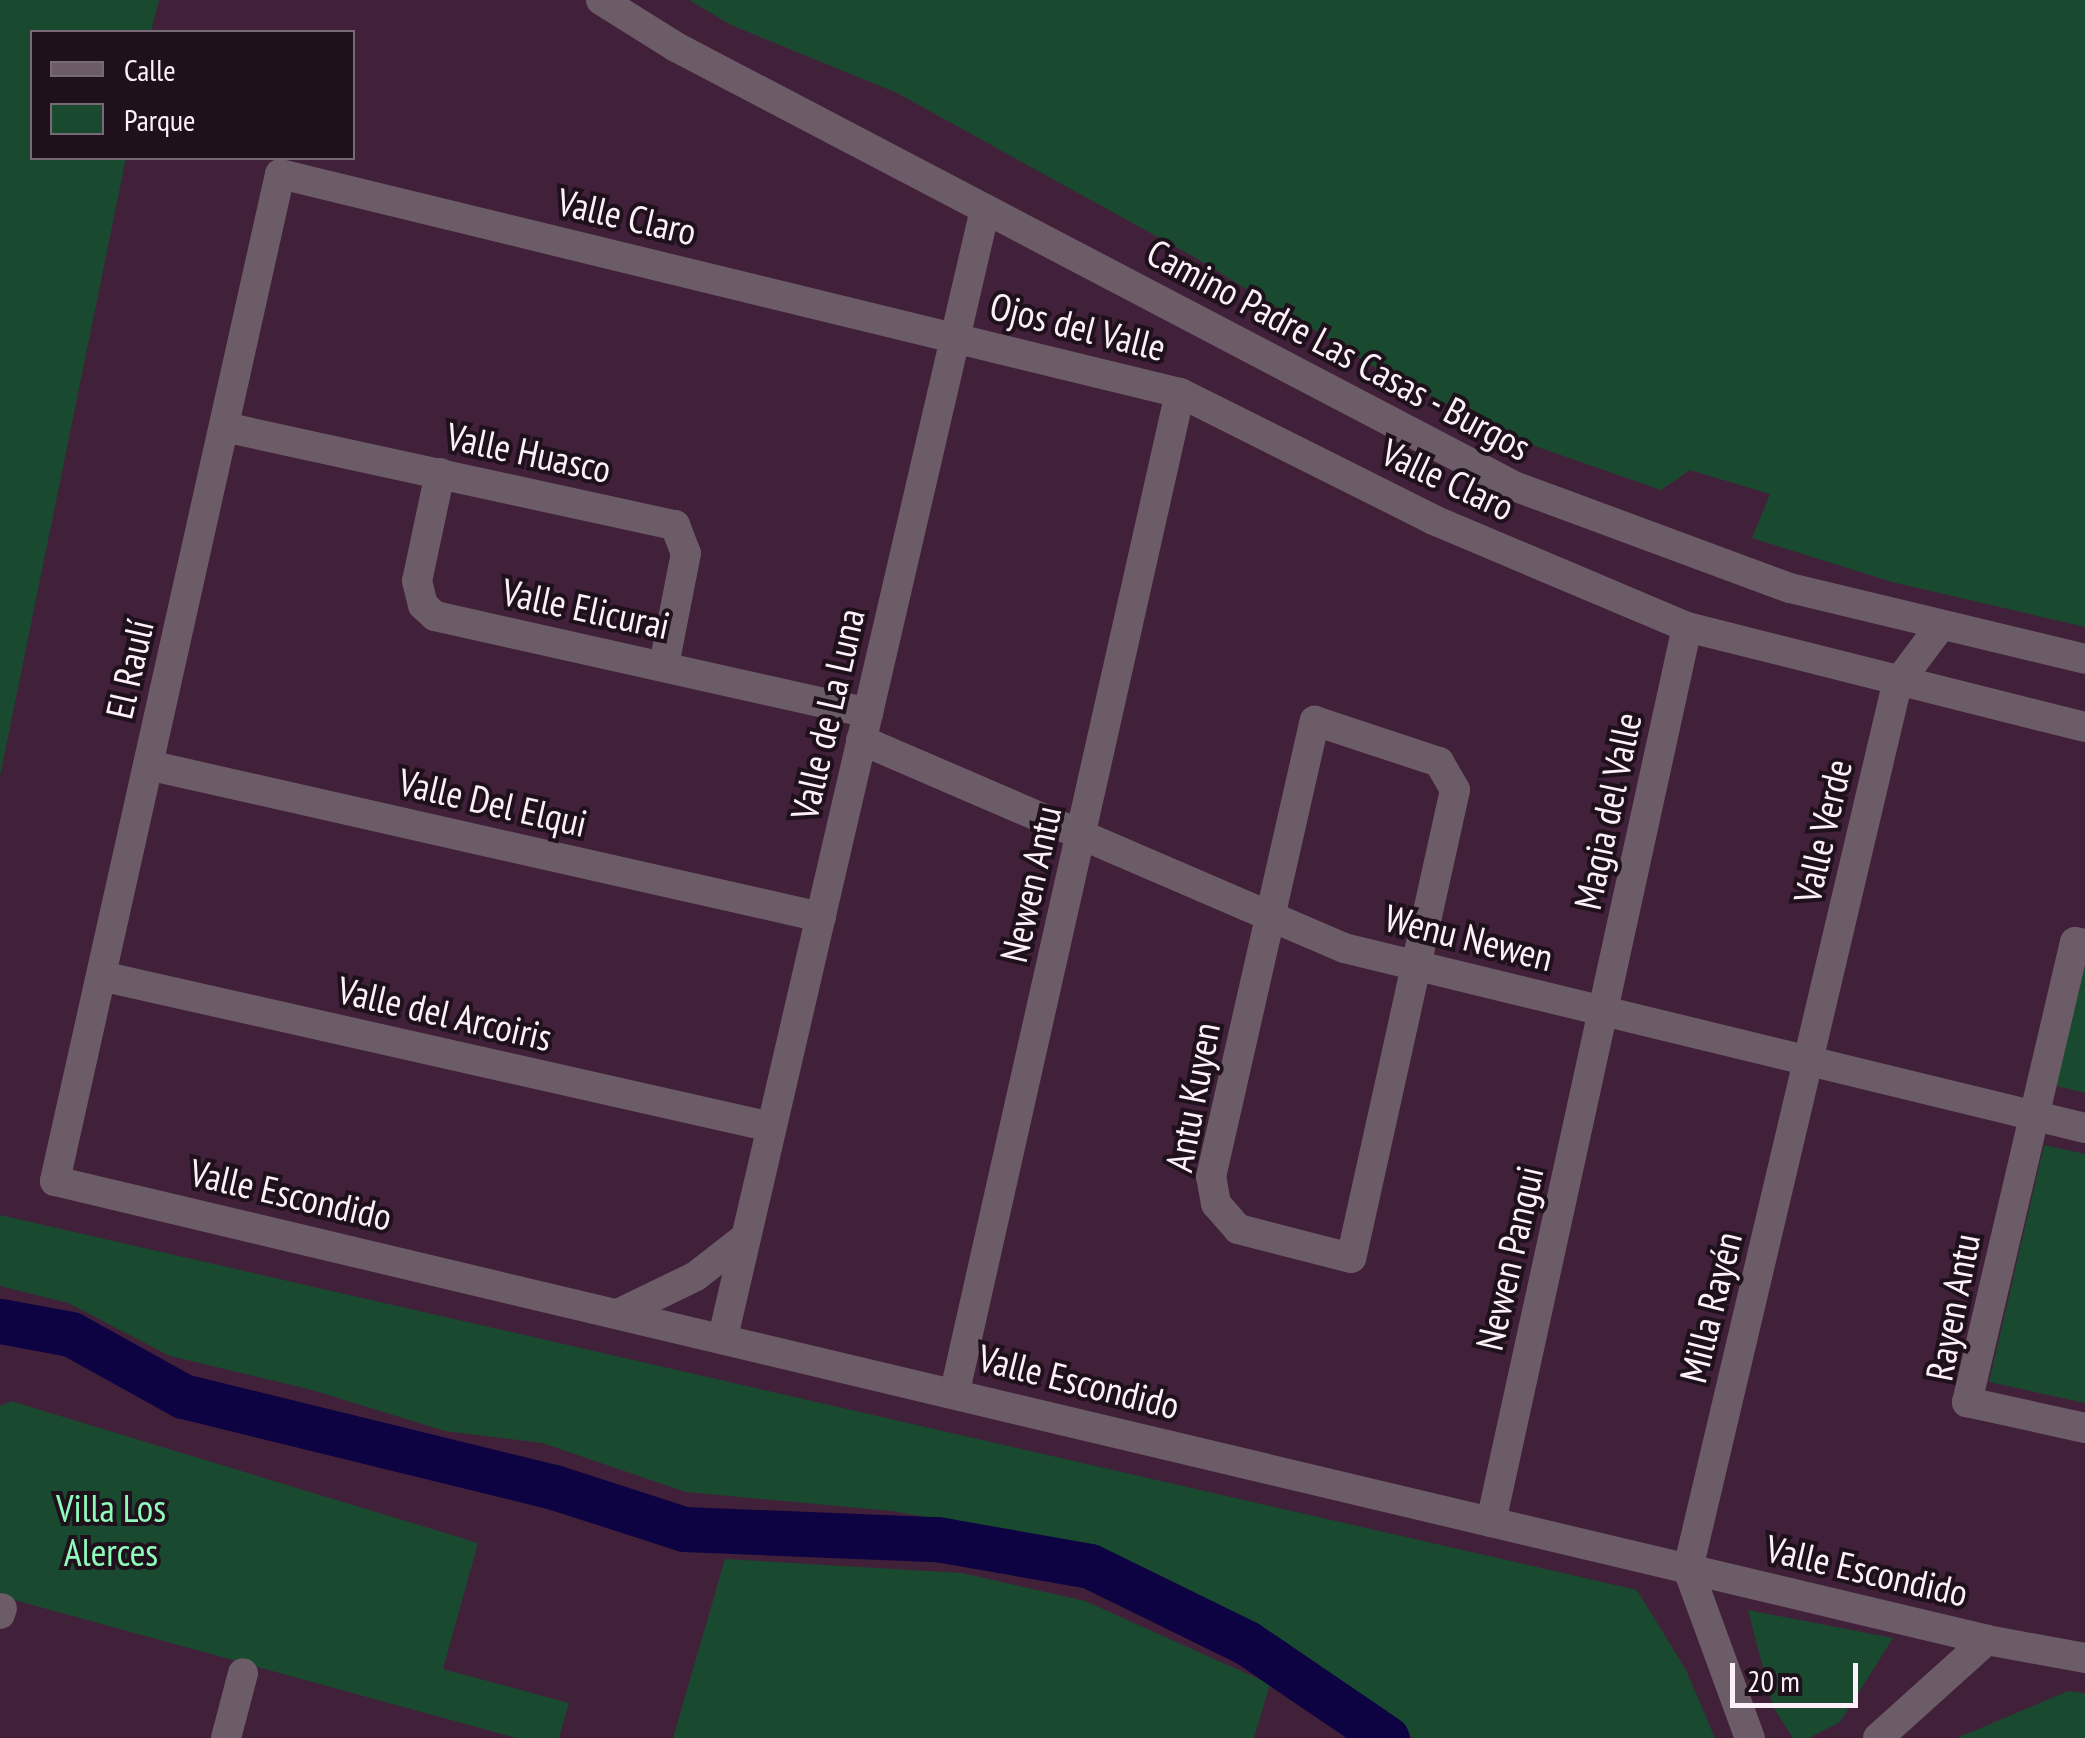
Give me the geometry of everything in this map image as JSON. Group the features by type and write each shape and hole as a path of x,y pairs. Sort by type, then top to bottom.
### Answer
{"street":[{"name":"Camino Padre Las Casas - Burgos","path":"601,0 985,209 1514,486 1697,558 1939,628 2085,658"},
{"name":"Valle Claro","path":"280,174 956,336"},
{"name":"El Raulí","path":"55,1180 280,174"},
{"name":"Valle de La Luna","path":"723,1337 985,209"},
{"name":"Ojos del Valle","path":"956,336 1180,393"},
{"name":"Valle Claro","path":"1180,393 1434,520 1687,628 1897,684 2085,726"},
{"name":"Newen Antu","path":"955,1392 1180,393"},
{"name":"Valle Huasco","path":"224,428 675,525 686,553 664,665"},
{"name":"Valle Elicurai","path":"440,473 417,581 428,611 664,665 865,727"},
{"name":"Magia del Valle","path":"1605,1011 1687,628"},
{"name":"Valle Verde","path":"1810,1064 1897,684 1939,628"},
{"path":"1273,918 1315,721 1440,762 1455,790 1418,966"},
{"name":"Wenu Newen","path":"865,727 1082,836 1344,948 2085,1128"},
{"name":"Valle Del Elqui","path":"148,765 821,917"},
{"name":"Antu Kuyen","path":"1273,918 1210,1177 1216,1204 1238,1229 1351,1258 1418,966"},
{"path":"2033,1116 2080,943"},
{"name":"Valle del Arcoiris","path":"101,976 772,1127"},
{"name":"Newen Pangui","path":"1492,1522 1605,1011"},
{"name":"Milla Rayén","path":"1688,1568 1810,1064"},
{"name":"Rayen Antu","path":"2033,1116 1968,1402 2085,1428"},
{"name":"Valle Escondido","path":"55,1180 1986,1640 2085,1658"},
{"path":"622,1312 696,1276 746,1237"},
{"path":"1688,1568 1750,1738"},
{"path":"1878,1738 1986,1640"},
{"path":"226,1738 243,1673"}],"green space":[{"path":"0,0 159,0 152,30 30,30 30,160 126,160 0,776"},
{"path":"689,0 2085,0 2085,627 1892,582 1752,538 1770,494 1690,470 1661,490 1523,442 1386,374 1194,257 897,93 731,25"},
{"path":"2079,968 2085,969 2085,1093 2053,1085"},
{"path":"2044,1145 2085,1154 2085,1403 1989,1382"},
{"path":"0,1215 1637,1590 1686,1670 1715,1738 1414,1738 1270,1641 1087,1546 892,1511 686,1492 542,1443 445,1431 312,1390 170,1356 68,1303 0,1286"},
{"name":"Villa Los Alerces","path":"11,1401 478,1543 443,1669 569,1703 559,1738 516,1738 0,1596 0,1406"},
{"path":"725,1559 962,1573 1085,1601 1270,1684 1254,1738 673,1738"},
{"path":"1748,1610 1893,1638 1840,1722 1809,1738 1793,1738 1773,1707"},
{"path":"2068,1691 2085,1693 2085,1738 1957,1738"}],"waterway":[{"path":"0,1321 71,1334 183,1396 554,1487 684,1529 937,1539 1090,1566 1247,1643 1387,1738"}]}
